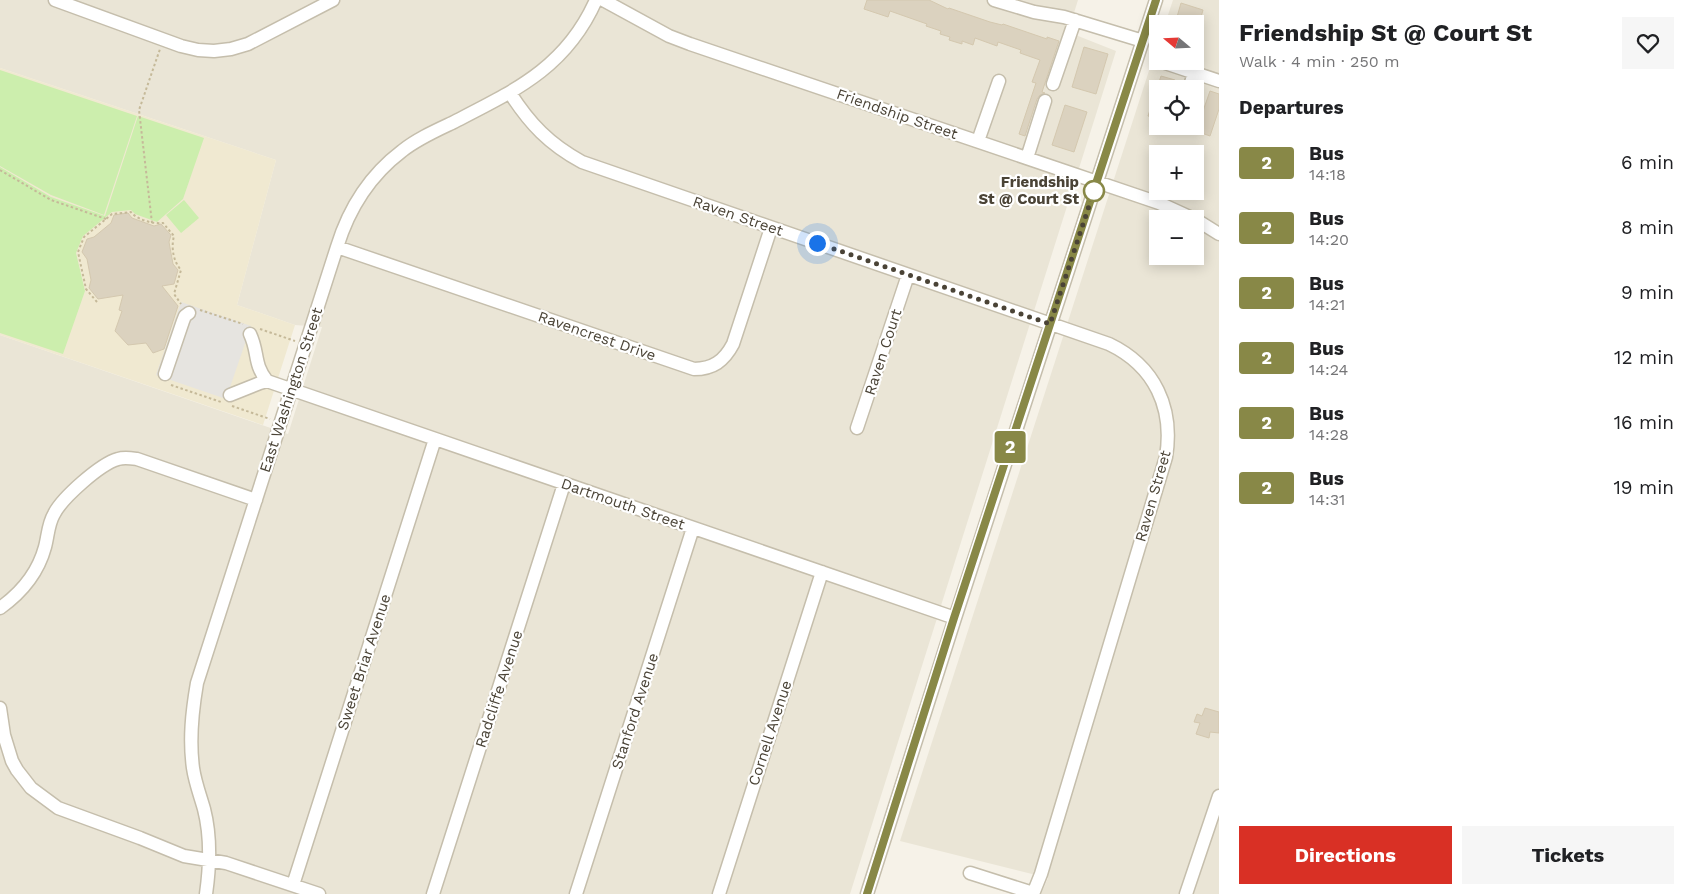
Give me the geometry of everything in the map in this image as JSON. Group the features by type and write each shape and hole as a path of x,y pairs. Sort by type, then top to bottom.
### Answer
{"street":[{"path":"54,0 181,46 214,51 232,49 248,44 333,0"},
{"name":"East Washington Street","path":"206,894 209,861 208,835 204,810 193,769 191,747 193,704 197,683 349,213 362,193 385,165 403,150 418,140 510,93 543,71 558,58 582,26 596,0"},
{"name":"Friendship Street","path":"603,0 669,36 690,44 978,141 1175,210"},
{"path":"994,0 1034,12 1075,20 1143,41"},
{"path":"867,894 954,618 1156,0"},
{"path":"1053,84 1075,20"},
{"path":"1138,54 1149,58"},
{"path":"1185,70 1219,81"},
{"path":"1192,80 1194,73"},
{"path":"978,141 999,81"},
{"name":"Raven Street","path":"510,93 522,112 536,128 551,142 582,162 1109,344 1130,356 1153,381 1167,416 1168,443 1166,457 1047,855 1033,894"},
{"path":"1027,158 1045,101"},
{"name":"Friendship Street","path":"1204,225 1219,234"},
{"name":"Ravencrest Drive","path":"337,247 694,369 704,369 721,362 733,344 771,228"},
{"name":"Raven Court","path":"857,428 908,275"},
{"path":"165,374 185,316 195,311"},
{"path":"230,395 260,382 267,381 257,366 251,329"},
{"name":"Dartmouth Street","path":"267,381 954,618"},
{"name":"Sweet Briar Avenue","path":"294,885 435,439"},
{"path":"0,608 18,593 42,558 53,515 60,503 69,493 114,461 128,458 137,459 256,500"},
{"name":"Radcliffe Avenue","path":"434,894 564,484"},
{"name":"Stanford Avenue","path":"576,894 693,528"},
{"name":"Cornell Avenue","path":"719,894 822,572"},
{"path":"0,708 4,735 4,752 22,778 40,796 58,808 184,856 226,863 319,894"},
{"path":"1186,894 1219,796"},
{"path":"970,873 1033,894"}],"path":[{"path":"152,222 139,110 161,47"},
{"path":"0,170 51,200 106,219"},
{"path":"96,302 86,289 78,252 84,237 112,214 131,212 134,216 152,222 163,223 174,236 173,251 176,265 181,270 174,294 195,311 297,342"},
{"path":"165,374 162,382 273,420"}],"shaded area":[{"path":"0,0 1078,0 1068,32 1116,51 850,894 0,894 0,335 288,434 322,327 295,325 237,305 276,160 0,68"},
{"path":"1173,0 1219,0 1219,894 1041,894 1048,878 900,841 1149,70 1204,70 1204,15 1168,15"},
{"path":"0,68 276,160 237,305 295,325 263,425 0,335"},
{"path":"181,302 251,326 226,399 156,375"}],"green space":[{"path":"0,70 137,116 104,215 51,195 0,166"},
{"path":"138,116 204,138 183,199 157,222 135,214 131,210 112,212 83,236 76,253 85,291 63,354 0,333 0,167 51,197 105,216"},
{"path":"184,200 199,218 181,233 166,215"}],"building":[{"path":"867,0 929,0 948,9 1059,41 1042,92 1045,93 1037,99 1025,136 1019,134 1036,83 1032,82 1040,60 1020,53 1021,50 998,42 997,46 975,38 973,45 962,41 962,44 949,40 950,37 940,34 941,31 926,26 927,24 890,11 888,17 864,9"},
{"path":"1181,3 1203,10 1202,15 1178,15"},
{"path":"1084,47 1108,54 1096,94 1072,87"},
{"path":"1161,76 1175,80 1160,80"},
{"path":"1210,91 1219,94 1219,109 1210,136 1204,134 1204,108"},
{"path":"1065,105 1087,112 1074,152 1052,145"},
{"path":"128,213 132,218 154,226 161,224 171,235 169,242 173,264 178,270 174,284 162,286 178,306 164,349 153,353 146,343 128,345 115,331 122,311 119,310 123,295 98,299 89,288 91,280 87,259 82,252 87,239 94,237 111,223 114,215"},
{"path":"1205,708 1219,712 1219,733 1210,732 1209,738 1196,734 1200,723 1194,722 1197,714 1202,716"}],"bus line":[{"name":"2","path":"867,894 954,618 1156,0"}],"place":[{"name":"Friendship St @ Court St","path":"1094,191"}],"route":[{"path":"817,243 1050,324 1094,191"}]}
